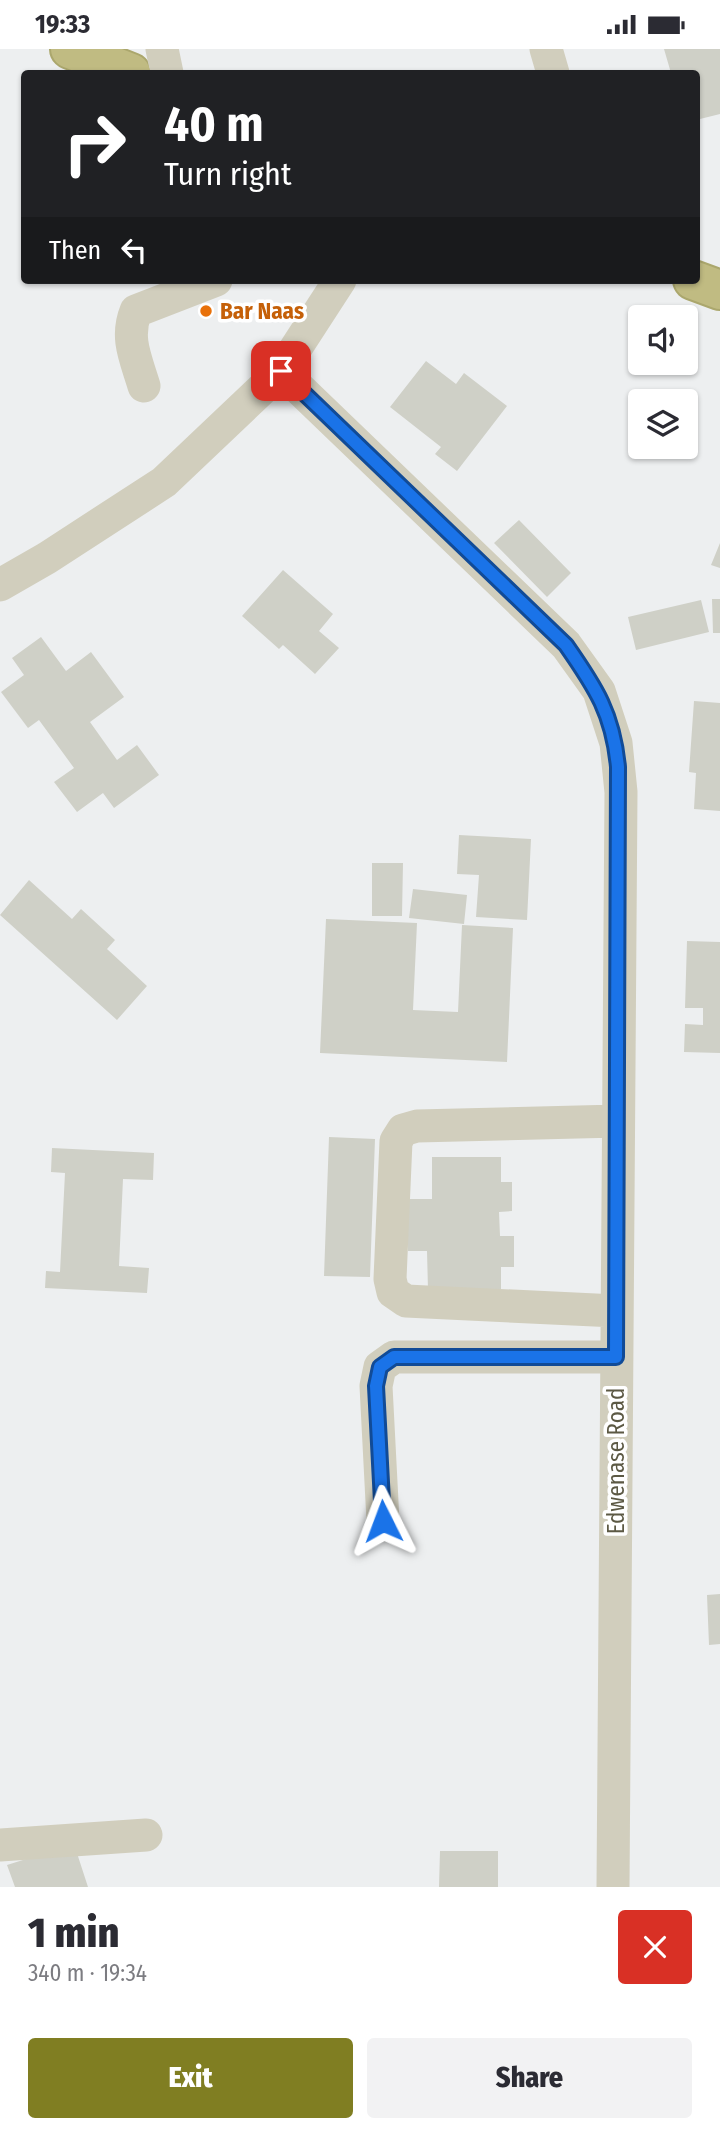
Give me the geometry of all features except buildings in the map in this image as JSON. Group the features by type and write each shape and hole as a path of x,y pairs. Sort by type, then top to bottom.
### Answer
{"highway":[{"path":"70,49 123,70"},
{"path":"700,283 720,290"}],"street":[{"path":"162,49 166,70"},
{"path":"546,49 552,70"},
{"path":"144,386 130,342 130,327 136,311 206,284"},
{"path":"0,585 164,482 281,371 337,284"},
{"name":"Edwenase Road","path":"281,371 566,645 598,691 616,743 621,792 613,1887"},
{"path":"617,1311 406,1301 393,1292 390,1279 396,1141 403,1130 417,1126 618,1121"},
{"path":"383,1521 376,1386 380,1367 394,1357 616,1357"},
{"path":"0,1845 146,1835"}],"place":[{"name":"Bar Naas","path":"206,311"}],"route":[{"path":"281,371 566,645 598,691 616,743 621,792 616,1357 394,1357 380,1367 376,1386 383,1521"}]}
